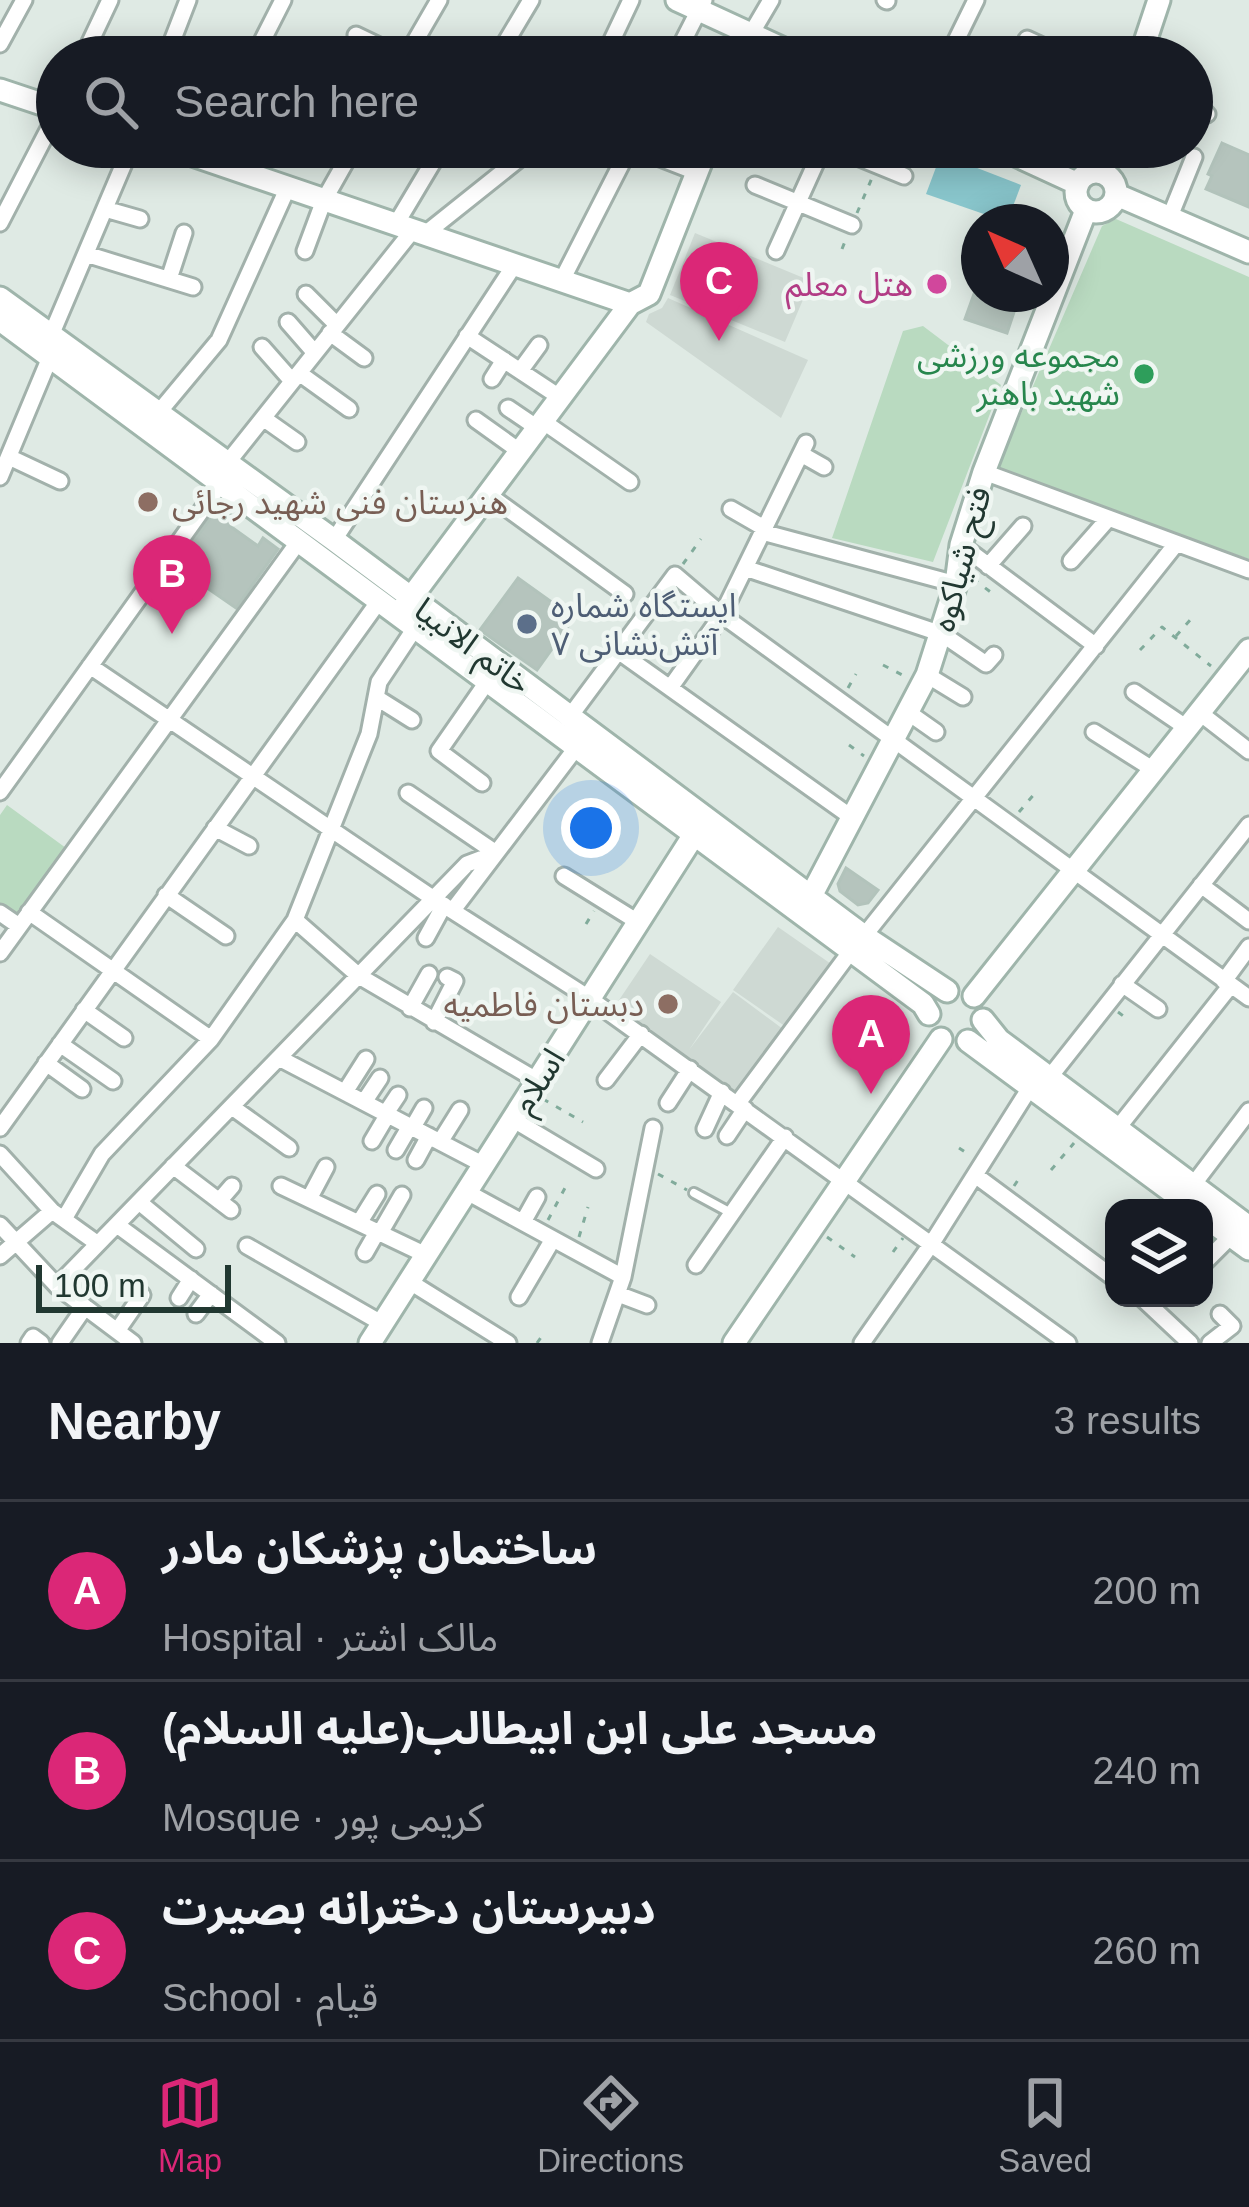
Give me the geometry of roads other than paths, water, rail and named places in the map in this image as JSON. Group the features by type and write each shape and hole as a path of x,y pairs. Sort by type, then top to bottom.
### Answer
{"street":[{"path":"0,44 24,0"},
{"path":"93,36 110,0"},
{"path":"174,36 188,0"},
{"path":"266,36 283,0"},
{"path":"417,36 439,0"},
{"path":"510,36 531,0"},
{"path":"614,36 631,0"},
{"path":"677,0 702,5 755,36"},
{"path":"751,34 771,0"},
{"path":"958,36 976,0"},
{"path":"1145,36 1154,2"},
{"path":"686,36 702,5"},
{"path":"356,34 360,36"},
{"path":"0,90 36,103"},
{"path":"0,223 36,152"},
{"path":"0,477 122,168"},
{"path":"241,168 630,304"},
{"path":"305,251 342,168"},
{"path":"0,792 263,418 411,229 434,168"},
{"path":"411,229 502,168"},
{"path":"562,280 619,168"},
{"path":"686,168 697,172"},
{"path":"0,1256 58,1215 102,1154 211,1040 273,957 295,920 369,734 382,674 408,614 486,493 538,423 630,304 649,294 698,168"},
{"path":"776,251 814,168"},
{"path":"884,168 904,176"},
{"path":"1043,168 1078,184"},
{"path":"1102,172 1103,168"},
{"path":"1169,218 1189,168"},
{"path":"1090,172 1102,172 1115,184 1117,195 1105,211 1086,210 1077,199 1078,184 1090,172"},
{"path":"755,185 852,226"},
{"path":"159,412 219,340 288,188"},
{"path":"1117,195 1249,252"},
{"path":"105,209 140,219"},
{"name":"فتح شیاکوه","path":"811,896 924,680 942,634 984,472 1086,210"},
{"path":"169,279 184,233"},
{"path":"86,254 193,286"},
{"path":"334,540 515,264"},
{"path":"307,294 364,358"},
{"name":"خاتم الانبیا","path":"0,298 52,344 225,472 334,540 408,614 487,682 576,748 811,896 929,1014"},
{"name":"خاتم الانبیا","path":"0,320 52,344 159,412 299,541 380,601 408,614 568,718 699,827 858,944 947,992"},
{"path":"288,322 315,352"},
{"path":"467,336 558,397"},
{"path":"520,370 539,345"},
{"path":"262,347 296,377 349,409"},
{"path":"492,379 504,360"},
{"path":"508,407 630,482"},
{"path":"263,418 297,442"},
{"path":"476,420 518,450"},
{"path":"670,688 722,615 803,448 824,467"},
{"path":"9,457 60,481"},
{"path":"984,472 1249,570"},
{"path":"486,493 626,594"},
{"path":"731,509 763,530 958,565 988,566 1096,646"},
{"path":"1071,561 1108,519"},
{"path":"988,566 1023,526"},
{"path":"0,953 299,541"},
{"path":"727,1136 741,1106 858,944 1176,544"},
{"path":"745,568 942,634 986,664 994,655"},
{"path":"568,718 675,575 722,615 1249,998"},
{"path":"0,1128 380,601"},
{"path":"974,996 1249,650"},
{"path":"619,651 854,819"},
{"path":"90,666 590,998 1068,1343"},
{"path":"924,680 963,697"},
{"path":"482,783 439,751 487,682"},
{"path":"1134,692 1249,751"},
{"path":"377,698 412,720"},
{"path":"909,712 936,732"},
{"path":"1094,733 1154,770"},
{"path":"57,1286 359,976 444,905 496,853 576,748"},
{"path":"408,793 496,853"},
{"path":"862,1343 1040,1082 1249,825"},
{"name":"اسلام","path":"377,1333 699,827"},
{"path":"215,828 249,846"},
{"path":"564,876 638,922"},
{"path":"1202,885 1249,921"},
{"path":"166,895 226,936"},
{"path":"426,938 444,905"},
{"path":"0,913 24,919 111,970 211,1040"},
{"path":"295,920 359,976 534,1087"},
{"path":"1117,1129 1249,947"},
{"path":"410,1008 429,974"},
{"path":"434,1022 455,981 447,977"},
{"path":"1122,984 1158,1009"},
{"path":"968,1041 983,1020 983,1012 974,996 961,990 947,992 935,1000 929,1014 941,1039 954,1044 968,1041 1117,1129 1243,1238"},
{"path":"84,1010 124,1038"},
{"path":"983,1020 1087,1127 1193,1197"},
{"path":"606,1080 641,1034"},
{"path":"734,1343 941,1039"},
{"path":"60,1044 113,1081"},
{"path":"279,1058 484,1165"},
{"path":"345,1092 366,1060"},
{"path":"46,1063 82,1089"},
{"path":"668,1103 690,1070"},
{"path":"364,1102 380,1078"},
{"path":"705,1129 722,1092"},
{"path":"372,1141 398,1095"},
{"path":"232,1107 289,1148"},
{"path":"396,1150 424,1108"},
{"path":"416,1160 460,1110"},
{"path":"1193,1197 1249,1111"},
{"path":"514,1120 596,1169"},
{"path":"600,1343 620,1286 652,1128"},
{"path":"696,1265 785,1137"},
{"path":"0,1154 58,1215 98,1244"},
{"path":"173,1166 225,1206 232,1186"},
{"path":"309,1199 326,1168"},
{"path":"975,1175 1105,1270"},
{"path":"281,1186 427,1255"},
{"path":"467,1192 574,1250 646,1304"},
{"path":"359,1223 377,1194"},
{"path":"365,1253 402,1195"},
{"path":"523,1222 537,1197"},
{"path":"139,1202 196,1249"},
{"path":"1213,1221 1243,1238"},
{"path":"117,1225 268,1340"},
{"path":"0,1226 57,1286 126,1339 142,1295 136,1289"},
{"path":"519,1297 539,1275 547,1235"},
{"path":"1213,1257 1243,1238"},
{"path":"247,1246 377,1333"},
{"path":"178,1298 191,1279"},
{"path":"410,1282 508,1343"},
{"path":"196,1314 211,1294"},
{"path":"60,1343 85,1307"},
{"path":"1164,1307 1190,1343"},
{"path":"1210,1343 1232,1326 1220,1314"},
{"path":"29,1343 33,1337 40,1343"}],"lane":[{"path":"694,1193 732,1214"}],"water":[{"path":"936,168 977,168 1021,185 1014,204 961,206 926,194"}],"place":[{"name":"هتل معلم","path":"937,284"},
{"name":"دبیرستان دخترانه بصیرت","path":"719,341"},
{"name":"مجموعه ورزشی شهید باهنر","path":"1144,374"},
{"name":"هنرستان فنی شهید رجائی","path":"148,502"},
{"name":"ایستگاه شماره ۷ آتش‌نشانی","path":"527,624"},
{"name":"مسجد علی ابن ابیطالب(علیه السلام)","path":"172,634"},
{"name":"دبستان فاطمیه","path":"668,1004"},
{"name":"ساختمان پزشکان مادر","path":"871,1094"}]}
